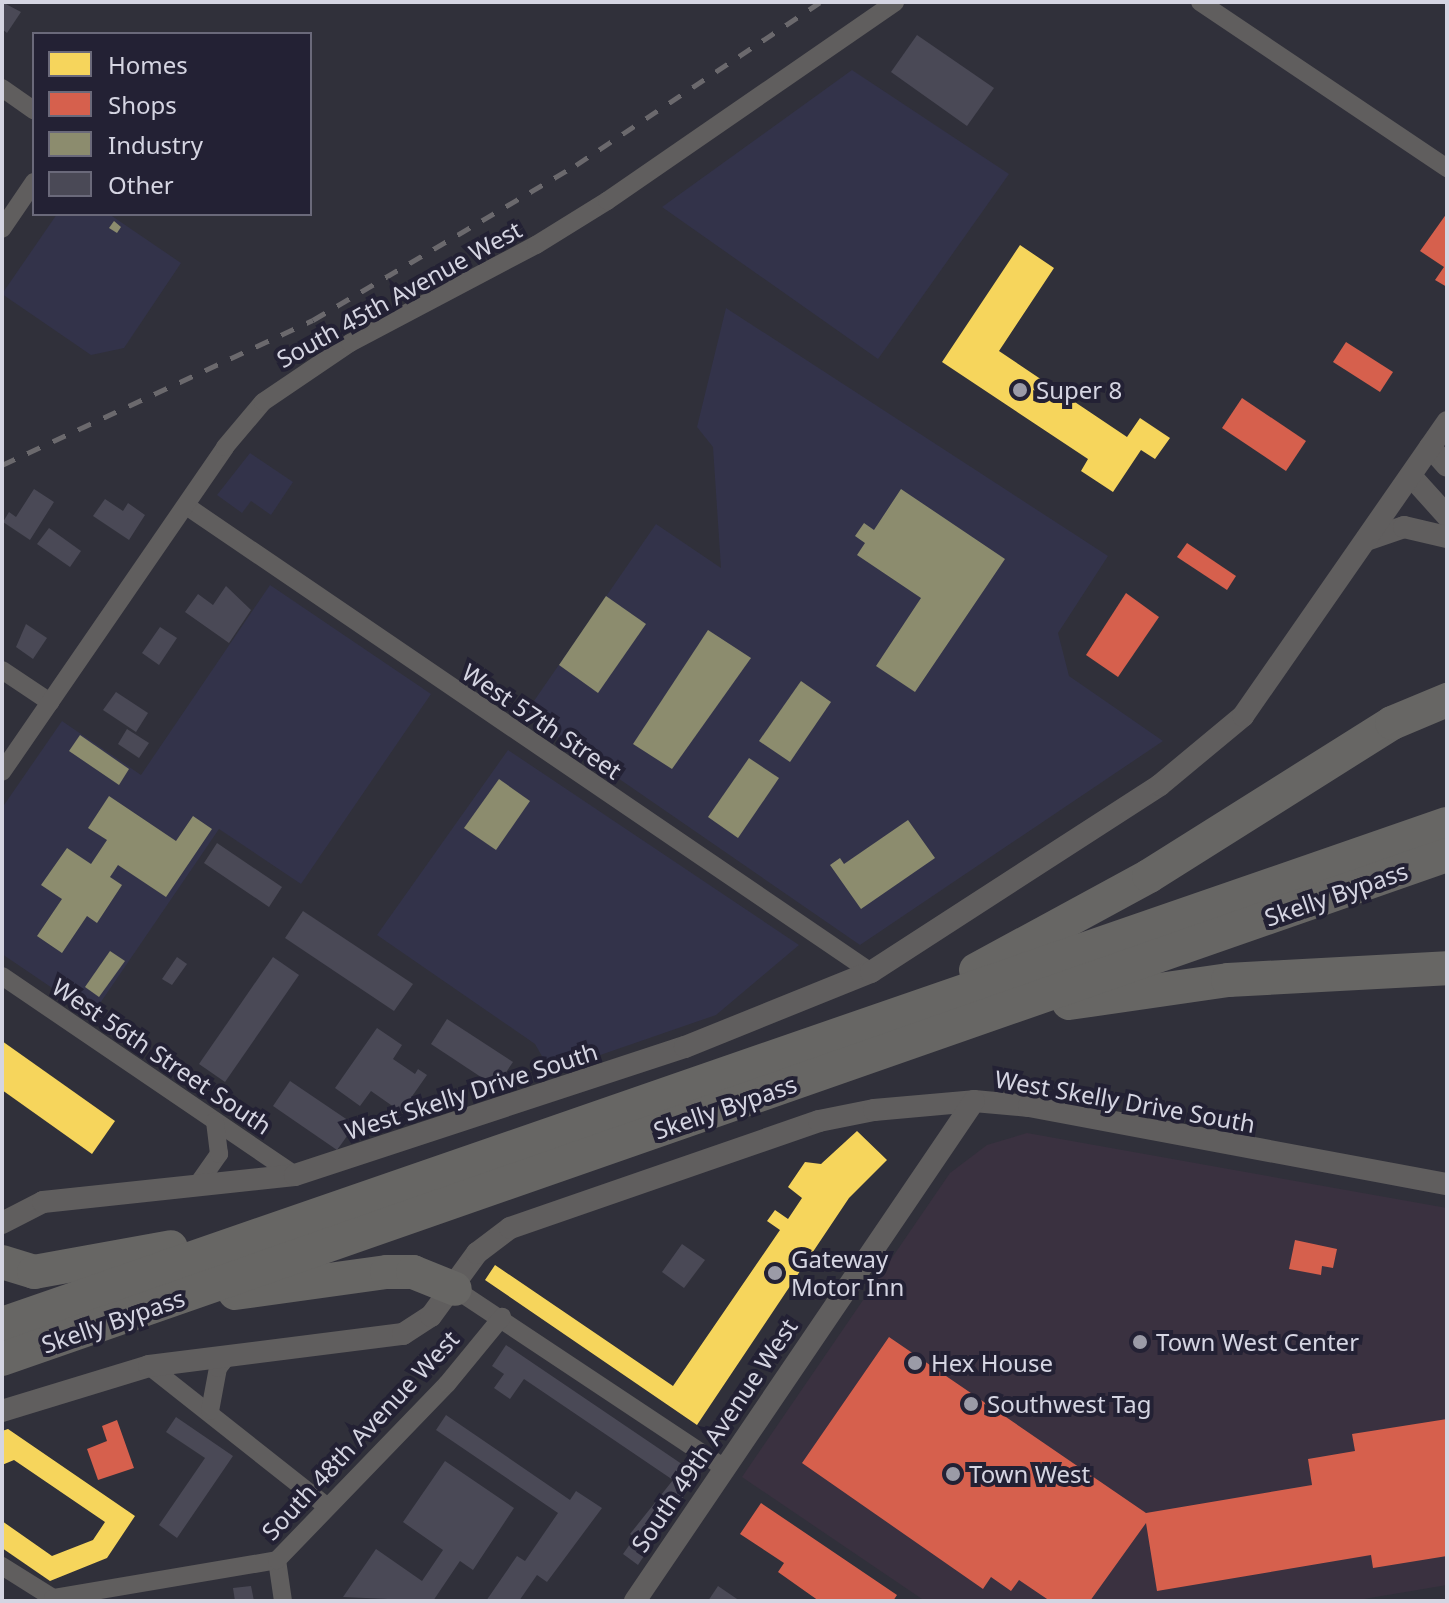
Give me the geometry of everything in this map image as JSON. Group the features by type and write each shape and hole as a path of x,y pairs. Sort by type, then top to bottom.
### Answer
{"highway":[{"path":"892,1016 1149,876 1392,723 1447,700"},
{"name":"Skelly Bypass","path":"2,1324 1447,824"},
{"name":"Skelly Bypass","path":"2,1359 1447,855"},
{"path":"990,1015 1228,980 1447,968"},
{"path":"2,1262 34,1272 270,1230"},
{"path":"171,1301 387,1272 413,1272 455,1289"}],"street":[{"name":"South 45th Avenue West","path":"2,772 252,412 286,382 607,201 895,2"},
{"path":"1200,2 1447,168"},
{"path":"2,88 32,109"},
{"path":"2,229 32,185"},
{"path":"1366,540 1447,422"},
{"path":"1430,447 1447,466"},
{"path":"1411,476 1447,516"},
{"name":"West 57th Street","path":"188,507 871,972"},
{"path":"1366,540 1404,527 1447,537"},
{"name":"West Skelly Drive South","path":"2,1223 43,1202 295,1175 685,1047 871,972 1017,881 1178,773 1243,716 1366,540"},
{"path":"2,670 50,702"},
{"name":"West 56th Street South","path":"2,976 295,1175"},
{"name":"West Skelly Drive South","path":"2,1411 149,1366 403,1334 431,1316 455,1289 477,1253 510,1228 819,1121 919,1104 974,1101 1029,1106 1447,1184"},
{"name":"South 49th Avenue West","path":"635,1601 974,1101"},
{"path":"198,1184 219,1154 215,1121"},
{"path":"455,1289 502,1317 723,1467"},
{"name":"South 48th Avenue West","path":"2,1566 53,1598 277,1560 325,1505 447,1384 502,1317"},
{"path":"210,1411 218,1368 228,1355"},
{"path":"149,1366 210,1411 325,1505"},
{"path":"277,1560 283,1601"}],"shaded area":[{"path":"852,70 1009,174 878,359 662,207"},
{"path":"56,216 112,216 181,263 124,348 91,355 2,294"},
{"path":"726,308 1108,556 1058,633 1069,676 1163,741 860,945 525,714 656,524 721,568 713,447 697,427"},
{"path":"250,453 293,482 271,515 251,501 242,513 217,495"},
{"path":"270,585 431,694 301,884 219,829 92,1015 2,954 2,808 62,721 141,775"},
{"path":"508,750 799,945 716,1015 551,1072 535,1044 377,935"},
{"name":"Town West Center","path":"1027,1133 1447,1208 1447,1585 1352,1601 925,1601 742,1477 950,1173 987,1145"}],"building: Homes":[{"name":"Super 8","path":"1020,245 1054,268 999,351 1127,437 1140,418 1170,438 1155,459 1141,450 1113,492 1081,471 1088,459 942,362"},
{"path":"2,1041 115,1121 92,1154 2,1090"},
{"name":"Gateway Motor Inn","path":"857,1131 887,1160 849,1198 697,1425 485,1280 495,1265 673,1386 780,1230 767,1221 775,1210 788,1219 802,1198 788,1187 805,1162 821,1164"},
{"path":"8,1429 135,1516 107,1558 50,1581 2,1548 2,1521 52,1556 93,1540 105,1522 14,1460 2,1465 2,1431"}],"building: Shops":[{"path":"1447,213 1447,287 1435,280 1444,267 1420,251"},
{"path":"1346,342 1393,372 1380,392 1333,362"},
{"path":"1242,398 1306,441 1286,471 1222,428"},
{"path":"1187,543 1236,576 1227,590 1177,557"},
{"path":"1126,593 1159,617 1118,677 1086,655"},
{"path":"1295,1240 1337,1249 1333,1268 1322,1266 1321,1275 1289,1269"},
{"name":"Town West","path":"889,1337 1146,1513 1312,1485 1308,1459 1355,1451 1352,1434 1447,1419 1447,1556 1373,1568 1371,1555 1157,1591 1146,1523 1090,1601 1050,1601 1019,1580 1011,1591 991,1577 983,1589 802,1463"},
{"path":"117,1420 134,1468 98,1480 87,1449 107,1441 102,1426"},
{"path":"761,1503 897,1595 893,1601 819,1601 778,1572 784,1563 740,1534"}],"building: Industry":[{"path":"114,221 121,227 117,233 109,228"},
{"path":"901,489 1005,559 915,692 876,666 921,598 857,555 865,543 855,536 864,523 874,530"},
{"path":"606,596 646,624 598,693 559,665"},
{"path":"708,630 751,658 672,769 633,744"},
{"path":"801,681 831,702 790,762 759,741"},
{"path":"80,735 129,769 119,785 69,751"},
{"path":"749,758 779,778 738,838 708,817"},
{"path":"499,779 530,801 496,850 464,828"},
{"path":"109,796 176,841 193,816 212,829 166,897 118,865 110,877 122,885 97,923 87,916 62,953 37,936 62,899 41,885 67,848 91,864 107,840 88,828"},
{"path":"908,820 935,858 861,909 830,865 840,858 844,864"},
{"path":"110,951 125,961 99,997 85,987"}],"building: Other":[{"path":"2,2 21,12 7,33 2,29"},
{"path":"917,35 994,88 967,126 891,72"},
{"path":"34,489 54,502 30,540 3,522 9,512 16,517"},
{"path":"105,499 123,511 128,503 145,515 129,540 93,516"},
{"path":"49,528 81,551 70,567 37,544"},
{"path":"226,586 251,610 229,643 185,612 198,594 213,605"},
{"path":"26,624 47,638 33,659 16,647"},
{"path":"160,627 177,638 159,665 142,653"},
{"path":"116,692 148,713 136,732 103,710"},
{"path":"127,729 149,743 139,758 118,744"},
{"path":"217,843 282,887 269,907 204,863"},
{"path":"303,911 413,984 394,1011 285,938"},
{"path":"177,957 187,964 172,985 162,979"},
{"path":"273,957 299,975 225,1082 199,1064"},
{"path":"447,1019 513,1062 496,1087 431,1044"},
{"path":"377,1028 402,1045 393,1059 415,1074 418,1069 427,1075 401,1112 371,1091 360,1106 335,1088"},
{"path":"290,1081 355,1125 337,1150 273,1106"},
{"path":"682,1244 705,1260 684,1288 662,1272"},
{"path":"506,1345 698,1475 638,1565 623,1554 635,1537 630,1534 673,1480 524,1379 510,1399 494,1388 504,1374 492,1366"},
{"path":"446,1415 570,1500 576,1491 602,1508 547,1582 537,1575 519,1601 486,1601 517,1556 525,1561 558,1513 436,1430"},
{"path":"176,1417 233,1456 177,1538 159,1525 205,1458 166,1432"},
{"path":"445,1461 514,1508 473,1570 460,1561 433,1601 343,1597 376,1549 422,1581 443,1550 403,1522"},
{"path":"251,1586 254,1601 235,1601 233,1588"},
{"path":"718,1586 740,1601 708,1601"}],"railway":[{"path":"2,465 313,320 576,165 820,2"}],"place":[{"name":"Super 8","path":"1020,390"},
{"name":"Gateway Motor Inn","path":"775,1273"},
{"name":"Town West Center","path":"1140,1342"},
{"name":"Hex House","path":"915,1363"},
{"name":"Southwest Tag","path":"971,1404"},
{"name":"Town West","path":"953,1474"}]}
